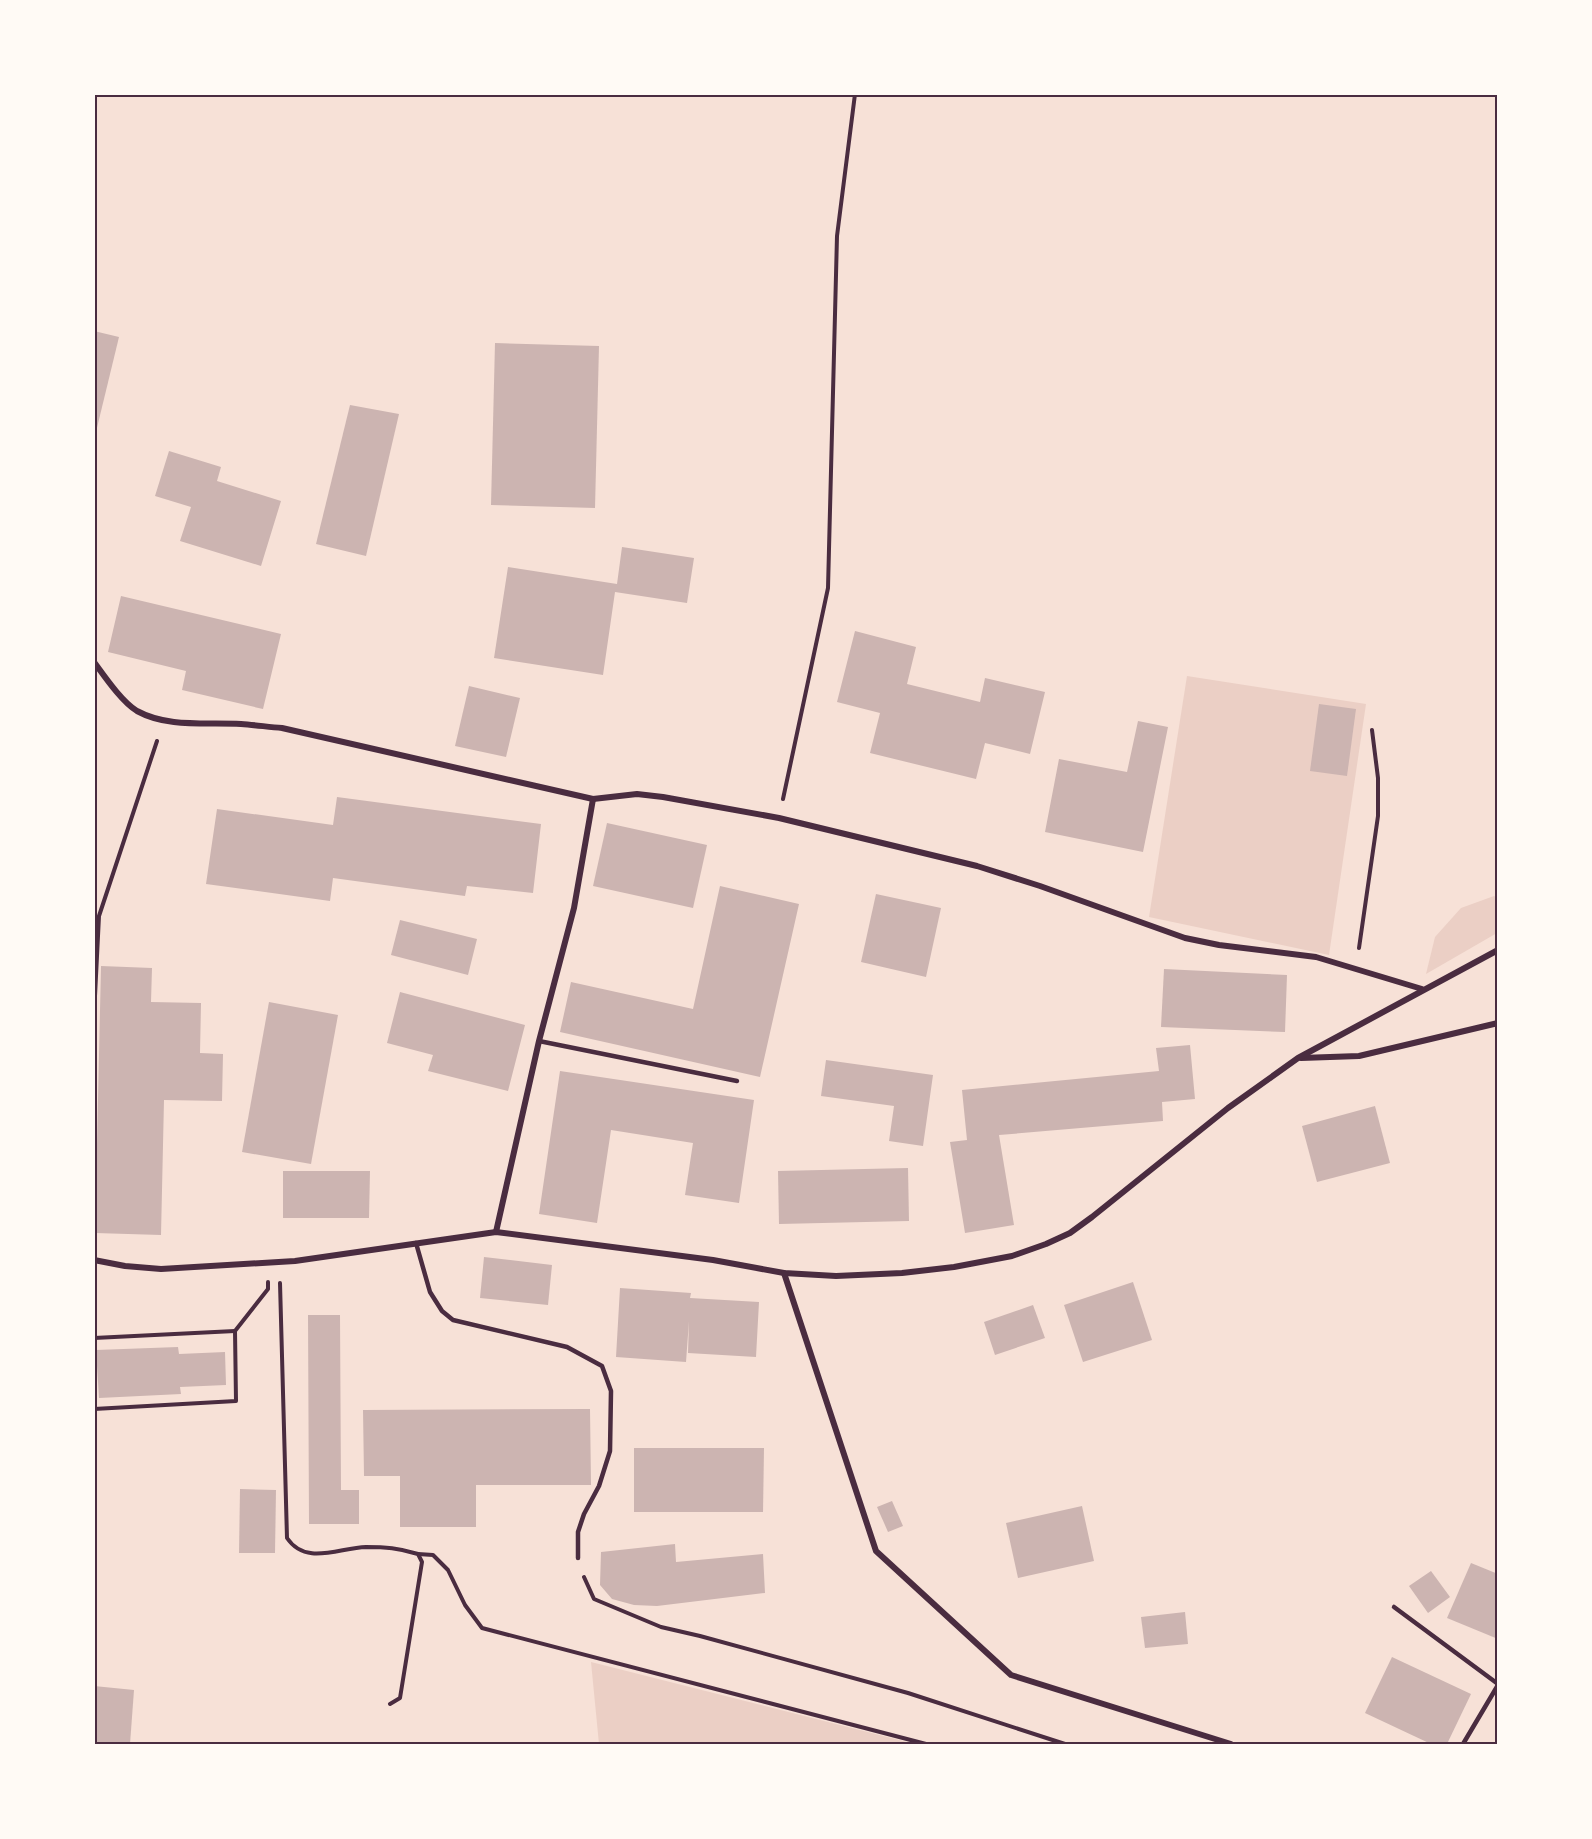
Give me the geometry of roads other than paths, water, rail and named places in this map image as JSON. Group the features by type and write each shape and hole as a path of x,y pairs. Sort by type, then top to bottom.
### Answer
{"street":[{"path":"94,662 111,685 135,710 163,721 282,728 593,799 637,794 779,818 977,866 1185,938 1219,945 1316,957 1422,989"},
{"path":"496,1232 539,1041 574,908 593,799"},
{"path":"94,1260 125,1266 161,1269 294,1261 496,1232 713,1260 784,1273 836,1276 902,1274 1012,1256 1046,1245 1070,1233 1228,1108 1298,1058 1497,950"},
{"path":"1298,1058 1359,1056 1497,1023"},
{"path":"784,1273 876,1551 1011,1676 1231,1744"}],"lane":[{"path":"539,1041 737,1081"},
{"path":"415,1243 430,1292 442,1311 453,1320 567,1347 602,1366 611,1390 610,1451 599,1486 584,1514 578,1532 578,1558"},
{"path":"1394,1608 1497,1685 1463,1744"}]}
